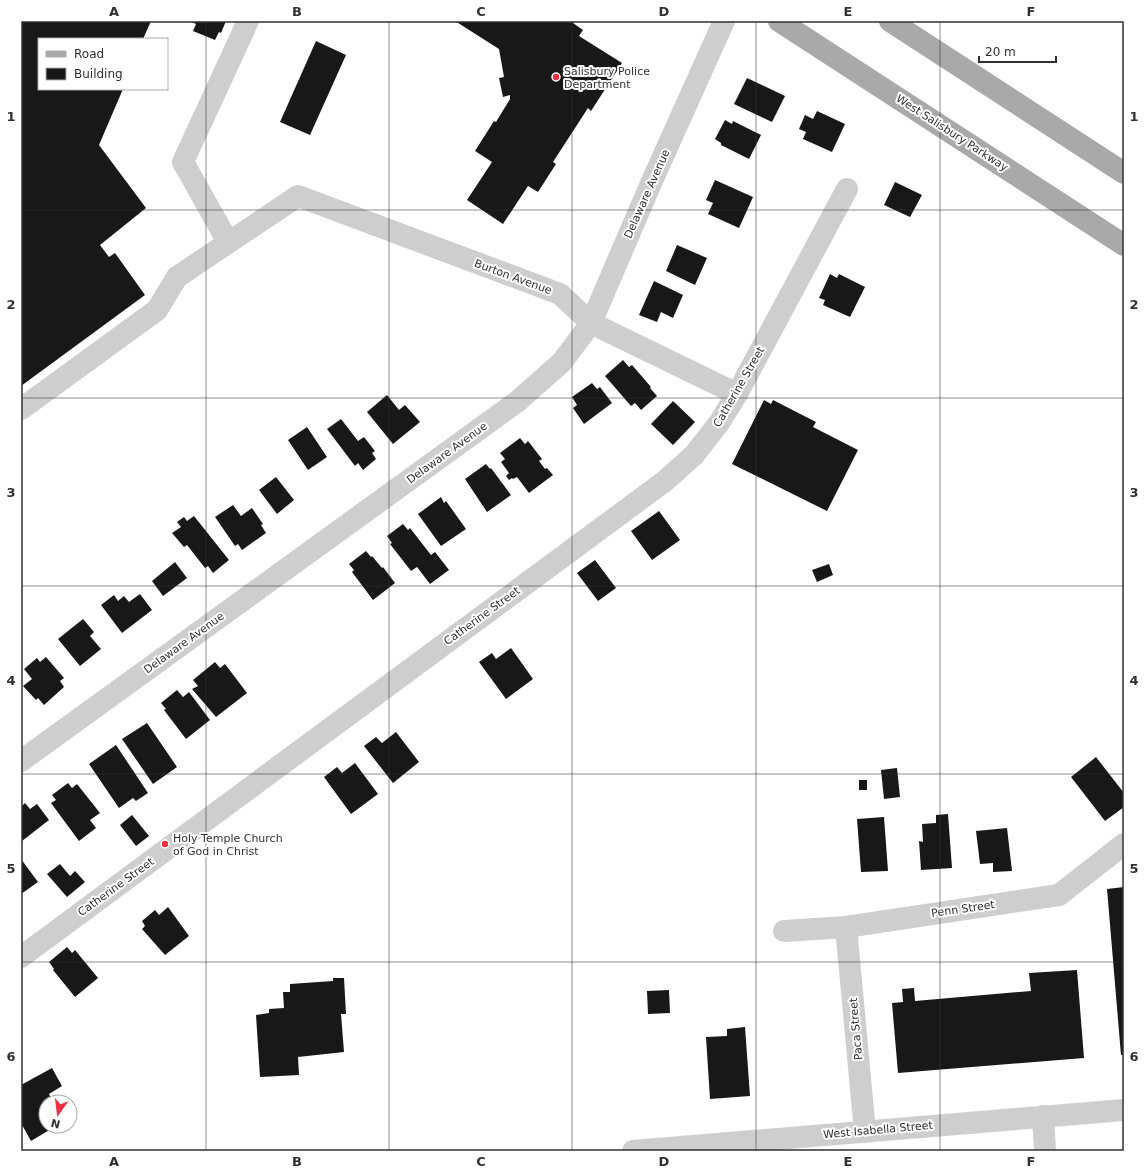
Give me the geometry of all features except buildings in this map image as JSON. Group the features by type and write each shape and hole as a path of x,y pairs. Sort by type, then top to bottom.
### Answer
{"main road":[{"name":"West Salisbury Parkway","path":"779,21 1124,245"},
{"path":"890,21 1124,173"}],"street":[{"path":"21,409 157,310 177,277 228,242 183,162 248,21"},
{"name":"Delaware Avenue","path":"21,761 518,401 562,362 591,324 652,181 724,21"},
{"name":"Catherine Street","path":"21,957 665,481 694,455 719,423 737,394 847,189"},
{"name":"Burton Avenue","path":"228,242 298,196 560,294 591,324 737,394"},
{"name":"Penn Street","path":"784,931 846,927 1059,895 1124,844"},
{"name":"Paca Street","path":"846,927 865,1132"},
{"name":"West Isabella Street","path":"632,1151 1124,1110"},
{"path":"1044,1116 1045,1151"}],"place":[{"name":"Salisbury Police Department","path":"556,77"},
{"name":"Holy Temple Church of God in Christ","path":"165,844"}]}
